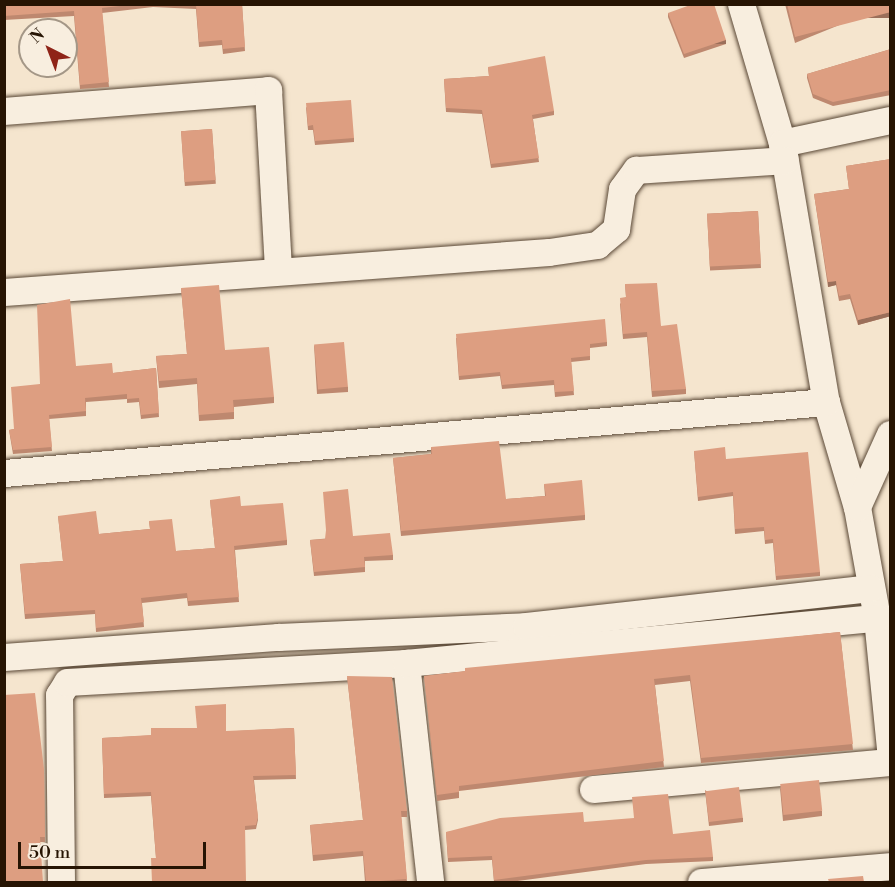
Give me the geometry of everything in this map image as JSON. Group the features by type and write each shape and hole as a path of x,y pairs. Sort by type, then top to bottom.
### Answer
{"street":[{"path":"741,4 784,152 826,402 857,507 870,588 887,670 891,748"},
{"path":"4,111 268,90 278,271"},
{"path":"4,292 549,252 597,245 616,229 622,189 636,170 784,152 891,120"},
{"path":"4,473 826,402"},
{"path":"857,507 891,434"},
{"path":"4,657 278,637 526,626 870,588"},
{"path":"61,882 59,695 68,682 406,663 877,618"},
{"path":"406,663 430,882"},
{"path":"593,789 891,762"},
{"path":"701,882 891,866"}],"building":[{"path":"4,4 137,4 102,8 109,82 80,85 78,18 75,18 74,11 4,16"},
{"path":"190,4 242,4 245,47 223,49 222,40 199,42 196,5"},
{"path":"693,4 714,4 726,40 684,54 668,13"},
{"path":"787,4 891,4 891,12 795,37"},
{"path":"891,49 891,90 833,102 813,94 807,74"},
{"path":"545,56 554,111 532,115 539,158 491,164 482,110 446,108 444,79 489,76 488,67"},
{"path":"351,100 354,138 315,141 313,125 308,126 306,103"},
{"path":"212,129 216,180 185,182 181,131"},
{"path":"891,159 891,312 858,320 850,294 839,296 836,281 828,282 814,194 849,189 846,166"},
{"path":"758,211 761,264 710,267 707,214"},
{"path":"657,283 661,326 677,324 686,389 652,391 647,332 623,334 620,298 626,297 625,284"},
{"path":"219,285 225,350 269,347 274,397 233,400 234,412 199,415 197,378 159,381 156,356 187,354 181,288"},
{"path":"70,299 76,366 112,363 113,373 156,368 159,413 141,415 139,398 127,399 127,394 85,398 86,411 49,415 52,447 13,450 9,430 14,429 11,387 40,384 37,305"},
{"path":"605,319 607,342 590,344 590,356 571,358 574,391 555,392 554,380 502,385 500,372 459,376 456,334"},
{"path":"344,342 348,387 318,389 314,345"},
{"path":"499,441 506,499 546,496 544,484 582,480 585,515 401,531 393,458 432,454 431,447"},
{"path":"725,447 726,459 808,452 820,572 776,576 773,539 765,540 764,527 735,529 733,492 698,497 694,451"},
{"path":"348,489 353,536 390,533 393,555 364,557 365,567 314,572 310,540 325,539 323,492"},
{"path":"240,496 241,506 283,503 287,540 234,546 239,597 188,601 187,593 141,598 144,622 96,628 95,610 25,614 20,564 63,561 58,516 96,511 99,534 150,529 149,521 172,519 176,551 215,548 210,500"},
{"path":"840,632 853,744 701,758 690,675 654,679 664,761 459,786 459,792 437,795 424,676 465,671 465,668"},
{"path":"347,676 392,677 407,811 401,811 407,879 366,882 363,851 313,855 310,825 363,820"},
{"path":"35,693 44,769 45,837 40,837 43,882 4,882 4,695"},
{"path":"226,704 226,731 294,728 296,775 253,776 258,816 256,825 245,826 246,882 152,882 151,858 156,858 151,792 104,794 102,738 151,735 151,728 197,728 195,706"},
{"path":"819,780 822,811 783,815 780,784"},
{"path":"739,787 743,818 709,822 705,791"},
{"path":"668,794 673,834 710,830 713,857 646,860 494,880 492,856 448,858 446,832 500,818 583,812 584,822 634,818 632,797"},
{"path":"863,876 864,882 829,882 828,879"}]}
